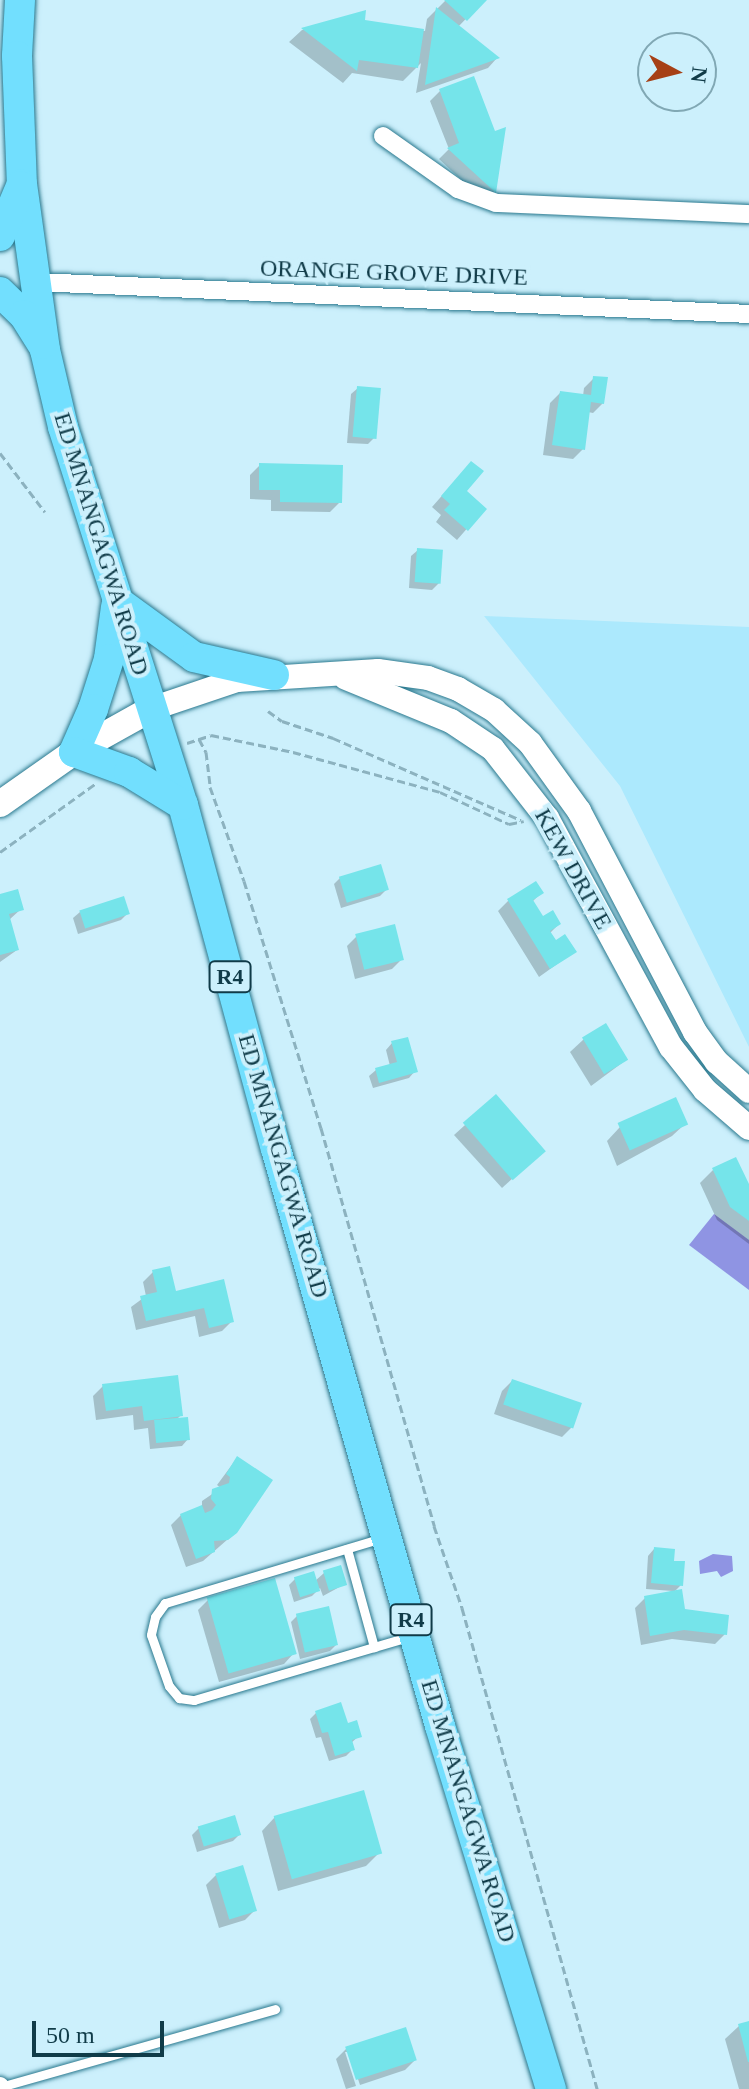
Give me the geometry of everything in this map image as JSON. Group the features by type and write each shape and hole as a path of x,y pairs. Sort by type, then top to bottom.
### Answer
{"highway":[{"name":"ED MNANGAGWA ROAD","path":"20,0 17,56 22,184 45,350 63,427 183,805 276,1149 415,1635 551,2089"},
{"path":"0,236 22,184"},
{"path":"0,292 24,315 45,350"},
{"path":"183,805 129,772 74,752 93,709 109,659 117,601 194,657 274,675"}],"main road":[{"path":"0,804 74,752 151,709"}],"street":[{"path":"383,136 458,189 496,203 749,214"},
{"name":"ORANGE GROVE DRIVE","path":"37,282 749,314"},
{"name":"KEW DRIVE","path":"151,709 204,689 274,675 340,676 378,671 428,678 458,689 494,710 530,743 593,836 695,1032 717,1062 749,1091"},
{"name":"KEW DRIVE","path":"340,676 451,721 493,749 547,818 671,1047 705,1090 749,1128"}],"lane":[{"path":"388,1536 165,1603 155,1617 151,1635 169,1686 179,1698 194,1700 415,1635"},
{"path":"347,1549 374,1647"},
{"path":"0,2087 275,2009"}],"path":[{"path":"0,453 45,512"},
{"path":"211,735 440,792 509,824 524,821 333,738 282,721 268,711"},
{"path":"199,739 206,752 210,787 244,881 321,1128 434,1526 462,1608 597,2089"}],"shaded area":[{"path":"484,616 749,627 749,1047 620,786"}],"water":[{"path":"714,1214 749,1240 749,1290 689,1245"},
{"path":"713,1554 732,1556 733,1571 721,1577 717,1571 700,1574 699,1561"}],"building":[{"path":"444,0 487,0 467,21"},
{"path":"436,7 500,58 425,85"},
{"path":"366,10 365,20 424,29 418,68 359,60 357,71 301,28"},
{"path":"474,76 495,131 506,127 496,193 447,148 459,143 439,89"},
{"path":"593,376 608,377 604,404 591,402 585,450 552,445 560,391 591,395"},
{"path":"357,386 381,388 376,439 353,437"},
{"path":"471,461 484,471 467,491 487,509 468,531 444,510 450,504 441,496"},
{"path":"259,463 343,465 342,503 280,502 280,490 259,490"},
{"path":"417,548 443,550 441,584 415,582"},
{"path":"381,864 389,890 347,903 339,877"},
{"path":"536,881 544,893 533,900 543,916 553,910 561,924 550,931 556,940 565,934 577,952 550,969 507,899"},
{"path":"18,889 24,910 9,914 19,950 0,955 0,894"},
{"path":"124,896 130,914 85,929 79,911"},
{"path":"395,924 404,960 364,970 355,934"},
{"path":"606,1023 628,1060 604,1074 582,1037"},
{"path":"408,1037 418,1072 379,1083 375,1068 397,1062 391,1041"},
{"path":"496,1094 546,1151 513,1180 463,1123"},
{"path":"676,1097 688,1124 630,1150 618,1123"},
{"path":"736,1157 749,1184 749,1221 730,1207 712,1168"},
{"path":"170,1266 176,1291 224,1279 234,1322 209,1328 204,1308 146,1321 140,1296 157,1292 152,1270"},
{"path":"178,1375 183,1416 144,1421 142,1406 106,1411 102,1384"},
{"path":"512,1379 582,1403 573,1429 503,1405"},
{"path":"188,1417 190,1440 156,1443 154,1420"},
{"path":"237,1456 273,1480 237,1533 228,1540 214,1541 215,1552 196,1559 180,1514 202,1505 205,1513 212,1510 216,1505 211,1499 212,1489 229,1483 230,1477 226,1474"},
{"path":"654,1547 675,1549 674,1561 685,1561 683,1586 651,1583"},
{"path":"341,1565 347,1585 329,1591 323,1571"},
{"path":"314,1571 320,1591 300,1597 294,1577"},
{"path":"275,1578 297,1654 229,1674 207,1598"},
{"path":"682,1589 685,1609 729,1615 727,1635 684,1630 650,1636 644,1596"},
{"path":"329,1606 338,1645 305,1653 296,1614"},
{"path":"341,1702 348,1723 357,1720 362,1737 352,1740 355,1750 335,1756 328,1732 322,1733 315,1711"},
{"path":"364,1790 382,1853 292,1879 274,1816"},
{"path":"235,1815 241,1835 204,1846 198,1826"},
{"path":"243,1865 257,1911 229,1919 215,1873"},
{"path":"749,2021 749,2062 748,2062 738,2024"},
{"path":"406,2027 417,2060 356,2080 345,2047"}]}
